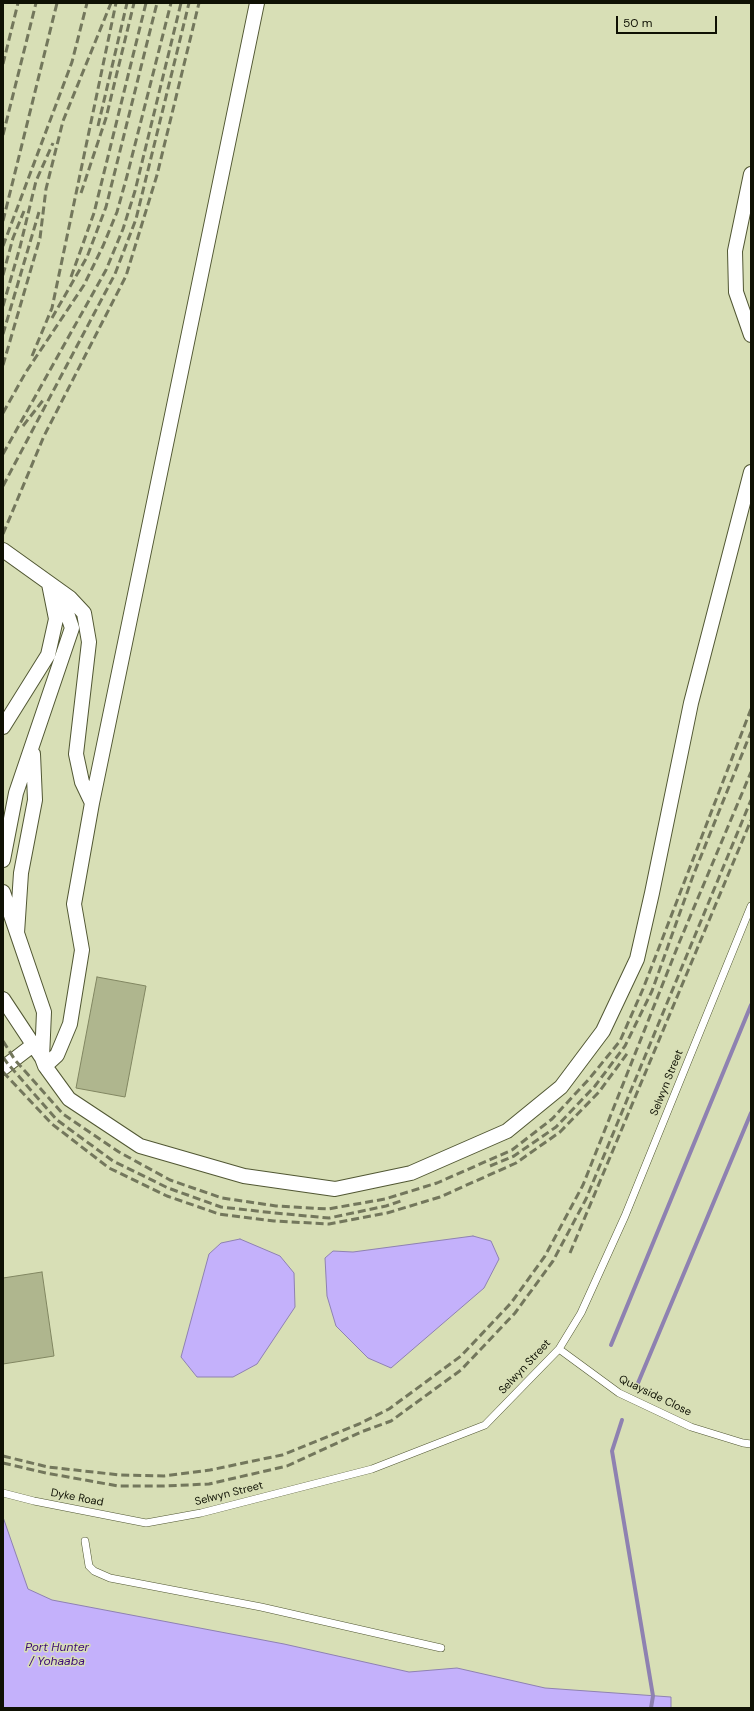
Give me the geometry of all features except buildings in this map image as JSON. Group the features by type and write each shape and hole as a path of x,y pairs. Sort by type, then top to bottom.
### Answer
{"street":[{"path":"43,1062 57,1055 70,1024 82,950 74,904 92,803 257,3"},
{"path":"751,174 735,251 736,292 751,335"},
{"path":"3,999 69,1100 140,1146 244,1176 335,1190 410,1173 507,1131 560,1087 603,1031 637,959 691,703 751,472"},
{"path":"3,550 70,598 84,613 89,642 76,754 82,782 92,803"},
{"path":"3,727 48,655 56,620 55,588"},
{"path":"3,860 16,793 72,628 55,588"},
{"path":"17,933 21,873 35,800 32,746"},
{"path":"3,892 44,1012 43,1062"},
{"path":"3,1068 33,1045"}],"lane":[{"name":"Selwyn Street","path":"146,1523 201,1513 372,1469 485,1425 559,1349 581,1313 625,1216 751,906"},
{"name":"Quayside Close","path":"559,1349 619,1393 691,1427 743,1443 751,1444"},
{"name":"Dyke Road","path":"3,1493 34,1501 146,1523"},
{"path":"85,1541 89,1566 94,1571 110,1578 260,1606 441,1648"}],"water":[{"path":"473,1236 491,1241 499,1259 484,1288 391,1368 368,1358 336,1326 327,1296 325,1258 333,1251 353,1252"},
{"path":"240,1239 280,1256 294,1273 295,1307 257,1364 233,1377 197,1377 181,1357 209,1254 221,1243"},
{"name":"Port Hunter / Yohaaba","path":"3,1517 28,1589 52,1600 284,1644 409,1672 457,1668 545,1688 671,1697 671,1708 3,1708"}],"waterway":[{"path":"611,1345 751,1005"},
{"path":"638,1383 751,1113"},
{"path":"622,1420 612,1451 653,1696 651,1708"}],"railway":[{"path":"3,64 18,3"},
{"path":"3,135 36,3"},
{"path":"3,221 57,3"},
{"path":"3,246 72,62 87,3"},
{"path":"3,365 40,238 46,189 63,121 111,3"},
{"path":"32,356 52,308 116,3"},
{"path":"98,126 127,3"},
{"path":"81,193 106,118 134,3"},
{"path":"71,277 94,213 146,3"},
{"path":"52,318 87,257 106,207 157,3"},
{"path":"3,413 26,372 84,285 103,246 117,212 171,3"},
{"path":"3,454 106,270 123,229 135,191 181,3"},
{"path":"3,486 115,274 136,219 189,3"},
{"path":"3,534 44,436 126,276 157,175 199,3"},
{"path":"3,306 20,247 36,181 53,143"},
{"path":"3,275 13,238 24,211"},
{"path":"3,334 39,212"},
{"path":"23,426 44,399"},
{"path":"3,1041 15,1060 63,1114 119,1152 170,1180 222,1198 276,1206 328,1209 385,1199 437,1183 512,1150 552,1119 589,1079 620,1041 643,989 751,709"},
{"path":"490,1166 514,1156 556,1127 595,1086 625,1046 652,991 693,876 751,732"},
{"path":"3,1456 48,1467 120,1475 164,1476 210,1470 282,1455 359,1424 389,1409 461,1356 511,1303 545,1256 583,1185 679,943 751,772"},
{"path":"3,1463 46,1473 118,1486 209,1484 287,1466 361,1432 391,1421 461,1370 515,1313 553,1261 586,1199 751,800"},
{"path":"570,1253 751,820"},
{"path":"3,1072 52,1124 109,1168 167,1196 219,1214 274,1221 329,1224 387,1213 440,1197 516,1163 560,1132 599,1092 629,1051"},
{"path":"3,1057 57,1120 113,1161 168,1188 221,1207 329,1218 386,1206 404,1200"}]}
